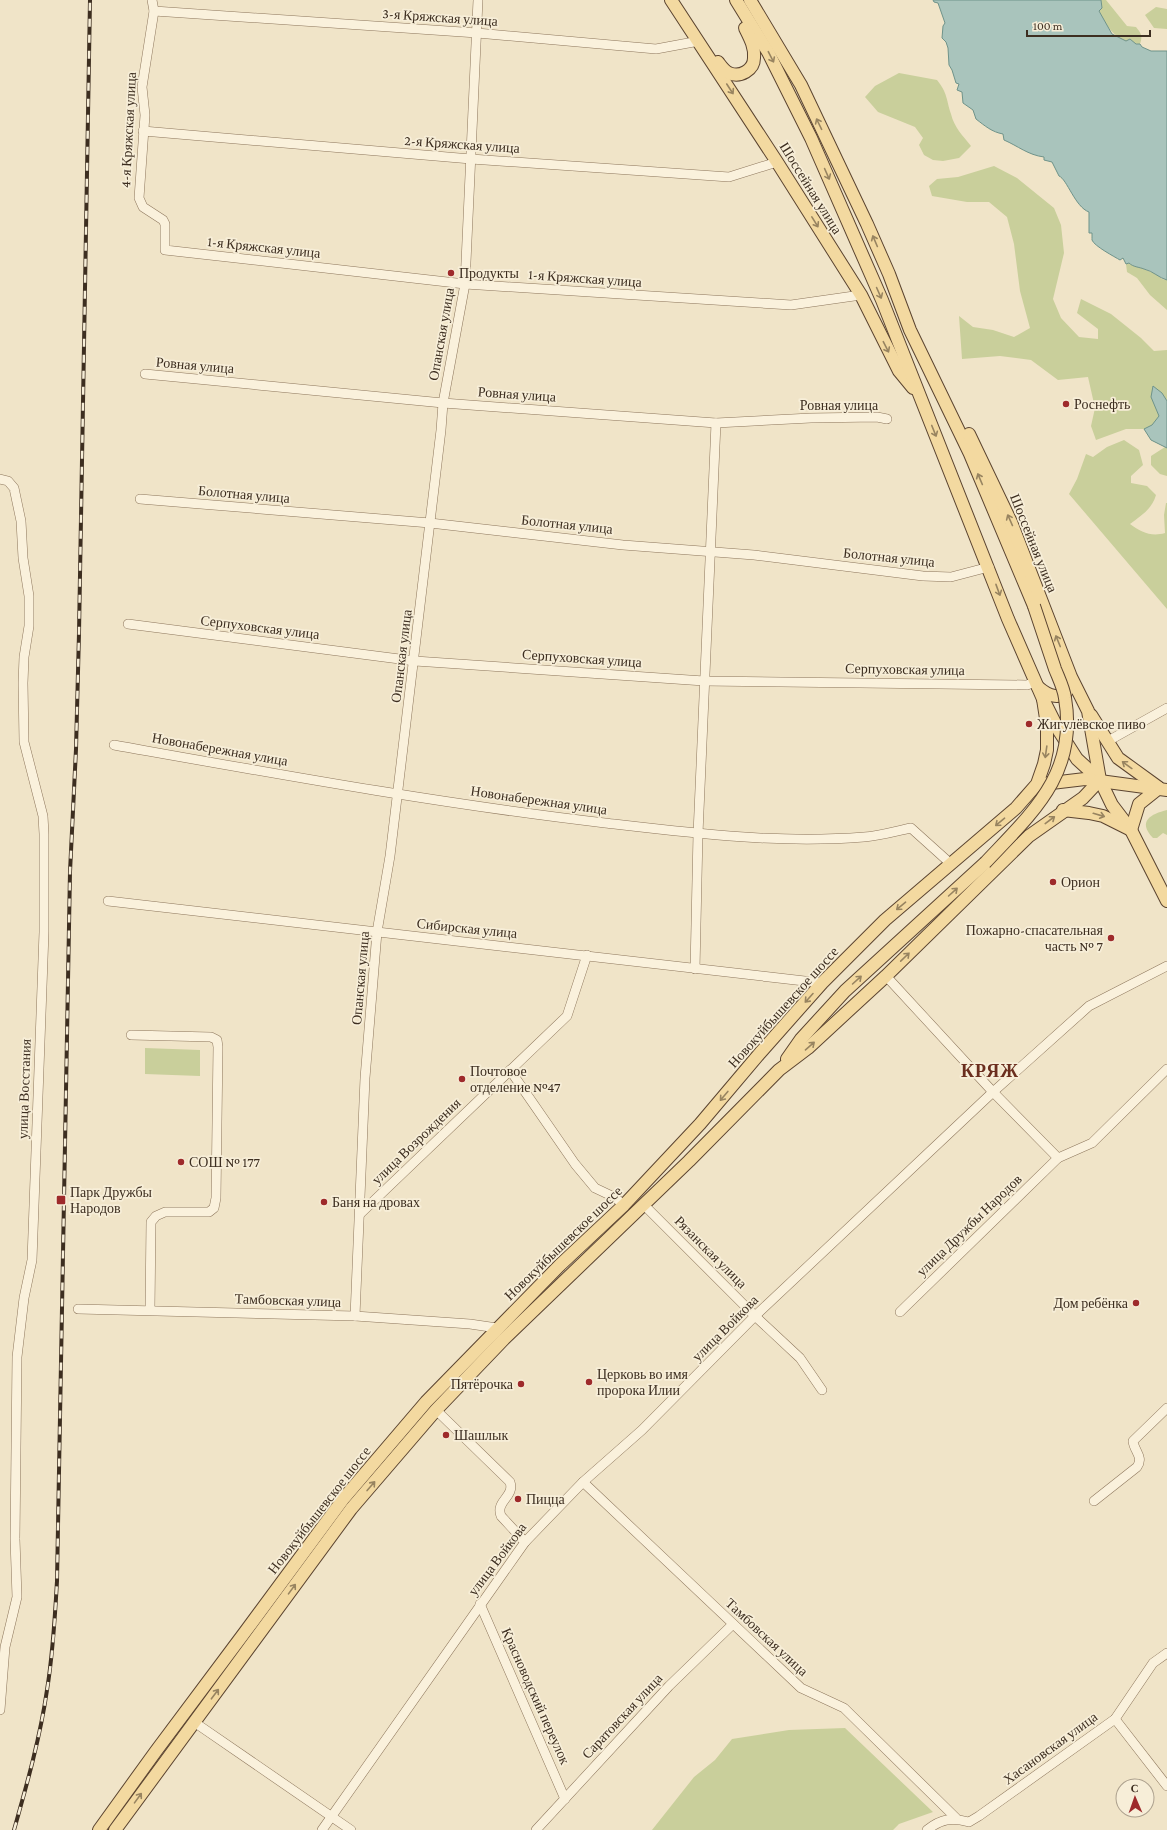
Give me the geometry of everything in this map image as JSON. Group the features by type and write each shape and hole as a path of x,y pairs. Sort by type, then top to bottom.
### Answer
{"main road":[{"name":"Шоссейная улица","path":"671,0 709,56 861,295 899,371 919,395"},
{"name":"Шоссейная улица","path":"734,0 768,52 811,138 882,300 989,567 1008,619 1043,699"},
{"path":"709,56 715,58 724,69 735,74 743,73 749,70 754,62 752,42 738,14 734,0"},
{"name":"Шоссейная улица","path":"750,0 801,85 870,231 889,274 910,330 970,454 1034,606"},
{"name":"Шоссейная улица","path":"910,330 925,348 936,366 1008,515 1062,649 1071,677 1088,711 1100,780"},
{"name":"Новокуйбышевское шоссе","path":"779,1070 801,1038 845,991 985,863 1036,808 1053,784 1062,761 1065,748 1067,732 1065,698 1034,606"},
{"path":"1036,684 1046,694 1053,697 1063,695 1070,688 1071,677"},
{"path":"1043,699 1059,731 1077,759 1100,780 1112,805 1131,830 1167,902"},
{"name":"Новокуйбышевское шоссе","path":"99,1830 165,1738 246,1632 344,1498 426,1402 560,1265 624,1205 700,1124 822,983 885,920 1016,808 1037,784 1047,750 1047,725 1043,699"},
{"path":"1088,711 1118,758 1163,789"},
{"path":"1037,784 1069,780 1100,780 1163,789"},
{"name":"Новокуйбышевское шоссе","path":"115,1830 351,1509 436,1410 504,1339 644,1205 779,1070 808,1048 886,976 1034,832 1063,810 1083,798 1100,780"},
{"path":"1131,830 1139,804 1163,789"},
{"path":"1016,808 1029,814 1035,825 1034,832"},
{"path":"1063,810 1103,816 1131,830"}],"street":[{"name":"4-я Кряжская улица","path":"152,0 154,12 142,87 145,115 139,198 143,207 163,220 165,224 165,250"},
{"name":"Опанская улица","path":"355,1316 365,1078 377,932 390,856 443,403 465,284 478,0"},
{"name":"3-я Кряжская улица","path":"154,12 477,33 656,49 699,41"},
{"name":"2-я Кряжская улица","path":"143,131 471,159 730,176 777,162"},
{"name":"1-я Кряжская улица","path":"165,250 465,284 791,305 861,295"},
{"name":"Ровная улица","path":"145,374 443,403 716,423 811,418 877,417 887,419"},
{"path":"695,969 698,834 709,551 716,423"},
{"name":"улица Восстания","path":"0,479 8,481 14,488 21,520 23,558 29,596 29,626 23,670 24,742 43,816 45,858 44,932 32,1260 24,1298 17,1357 15,1539 17,1597 5,1647 0,1710"},
{"name":"Болотная улица","path":"140,499 430,523 623,545 754,555 923,576 951,577 989,567"},
{"name":"Серпуховская улица","path":"128,624 414,661 704,681 1036,684"},
{"path":"1108,741 1167,708"},
{"name":"Новонабережная улица","path":"114,745 397,794 556,818 698,834 765,840 865,837 912,828 951,864"},
{"name":"Сибирская улица","path":"108,901 822,983"},
{"name":"улица Возрождения","path":"360,1214 567,1016 587,955"},
{"name":"улица Войкова","path":"322,1830 525,1542 583,1482 642,1430 755,1316 993,1092 1092,1003 1167,966"},
{"path":"886,976 993,1092 1058,1158"},
{"path":"131,1035 211,1037 217,1040 218,1047 216,1198 214,1208 209,1212 165,1212 156,1216 151,1222 150,1310"},
{"name":"улица Дружбы Народов","path":"900,1312 1058,1158 1092,1143 1167,1069"},
{"path":"510,1070 575,1164 595,1188 614,1197 624,1205"},
{"name":"Рязанская улица","path":"644,1205 755,1316 800,1358 822,1390"},
{"name":"Тамбовская улица","path":"78,1309 355,1316 470,1324 497,1328"},
{"path":"1094,1501 1137,1467 1140,1462 1140,1456 1132,1441 1167,1408"},
{"path":"436,1410 510,1482 510,1493 500,1504 499,1511 501,1516 525,1542"},
{"name":"Тамбовская улица","path":"583,1482 801,1688 844,1708 956,1818"},
{"name":"Красноводский переулок","path":"480,1604 565,1799"},
{"name":"Саратовская улица","path":"536,1830 669,1686 733,1624"},
{"name":"Хасановская улица","path":"927,1830 937,1822 956,1818 969,1822 1115,1718 1153,1663 1167,1653"},
{"path":"1115,1718 1167,1786"},
{"path":"194,1722 351,1830"}],"green space":[{"path":"1101,0 1106,0 1127,26 1136,27 1141,35 1140,44 1126,41 1114,34 1105,23 1099,10 1102,8"},
{"path":"1156,7 1167,9 1167,29 1154,28 1145,15"},
{"path":"899,73 937,80 941,85 945,93 952,119 971,146 959,158 943,161 933,160 924,155 919,145 923,138 915,127 878,112 865,97 875,86"},
{"path":"994,166 1017,178 1054,208 1061,225 1064,253 1053,299 1061,318 1079,337 1098,339 1098,329 1077,313 1081,299 1111,314 1141,338 1154,351 1167,350 1167,476 1160,474 1151,465 1151,456 1165,447 1151,440 1144,429 1126,429 1096,440 1091,426 1095,408 1088,377 1058,380 1031,360 1000,356 962,359 959,316 973,327 993,330 1014,337 1030,328 1020,291 1014,244 1007,217 989,202 967,202 932,196 929,186 937,179 958,177"},
{"path":"1129,263 1167,280 1167,310 1150,295 1137,278 1127,272 1126,264"},
{"path":"1124,440 1139,450 1143,465 1131,476 1131,483 1147,486 1156,495 1149,508 1130,524 1146,533 1165,533 1164,515 1167,503 1167,609 1069,494 1077,479 1086,454 1093,457 1107,447"},
{"path":"1167,810 1167,835 1163,833 1157,838 1153,838 1146,827 1148,819 1151,816"},
{"path":"145,1048 200,1050 200,1076 145,1074"},
{"path":"845,1728 933,1812 899,1824 893,1830 652,1830 694,1777 715,1760 732,1739 789,1730"}],"water":[{"path":"933,0 1101,0 1102,8 1099,11 1112,34 1126,41 1130,39 1136,44 1140,44 1142,47 1151,51 1167,51 1167,280 1147,270 1129,263 1126,264 1123,258 1120,260 1097,245 1092,240 1092,233 1089,233 1089,212 1084,209 1075,199 1065,182 1059,176 1052,162 1044,160 1044,157 1028,152 1004,140 1003,134 992,130 976,119 973,110 963,103 962,92 957,90 959,84 956,83 949,65 948,48 946,42 942,38 943,26 945,23 938,3 934,2"},
{"path":"1153,386 1162,393 1167,401 1167,448 1151,440 1144,429 1152,425 1159,416 1151,397"}],"railway":[{"path":"14,1830 41,1726 49,1676 55,1622 57,1581 70,872 76,749 79,633 90,0"}],"place":[{"name":"Продукты","path":"451,273"},
{"name":"Роснефть","path":"1066,404"},
{"name":"Жигулёвское пиво","path":"1029,724"},
{"name":"Орион","path":"1053,882"},
{"name":"Пожарно-спасательная часть № 7","path":"1111,938"},
{"name":"Почтовое отделение №47","path":"462,1079"},
{"name":"СОШ № 177","path":"181,1162"},
{"name":"Парк Дружбы Народов","path":"61,1200"},
{"name":"Баня на дровах","path":"324,1202"},
{"name":"Дом ребёнка","path":"1136,1303"},
{"name":"Церковь во имя пророка Илии","path":"589,1382"},
{"name":"Пятёрочка","path":"521,1384"},
{"name":"Шашлык","path":"446,1435"},
{"name":"Пицца","path":"518,1499"}],"district":[{"name":"КРЯЖ","path":"990,1071"}]}
